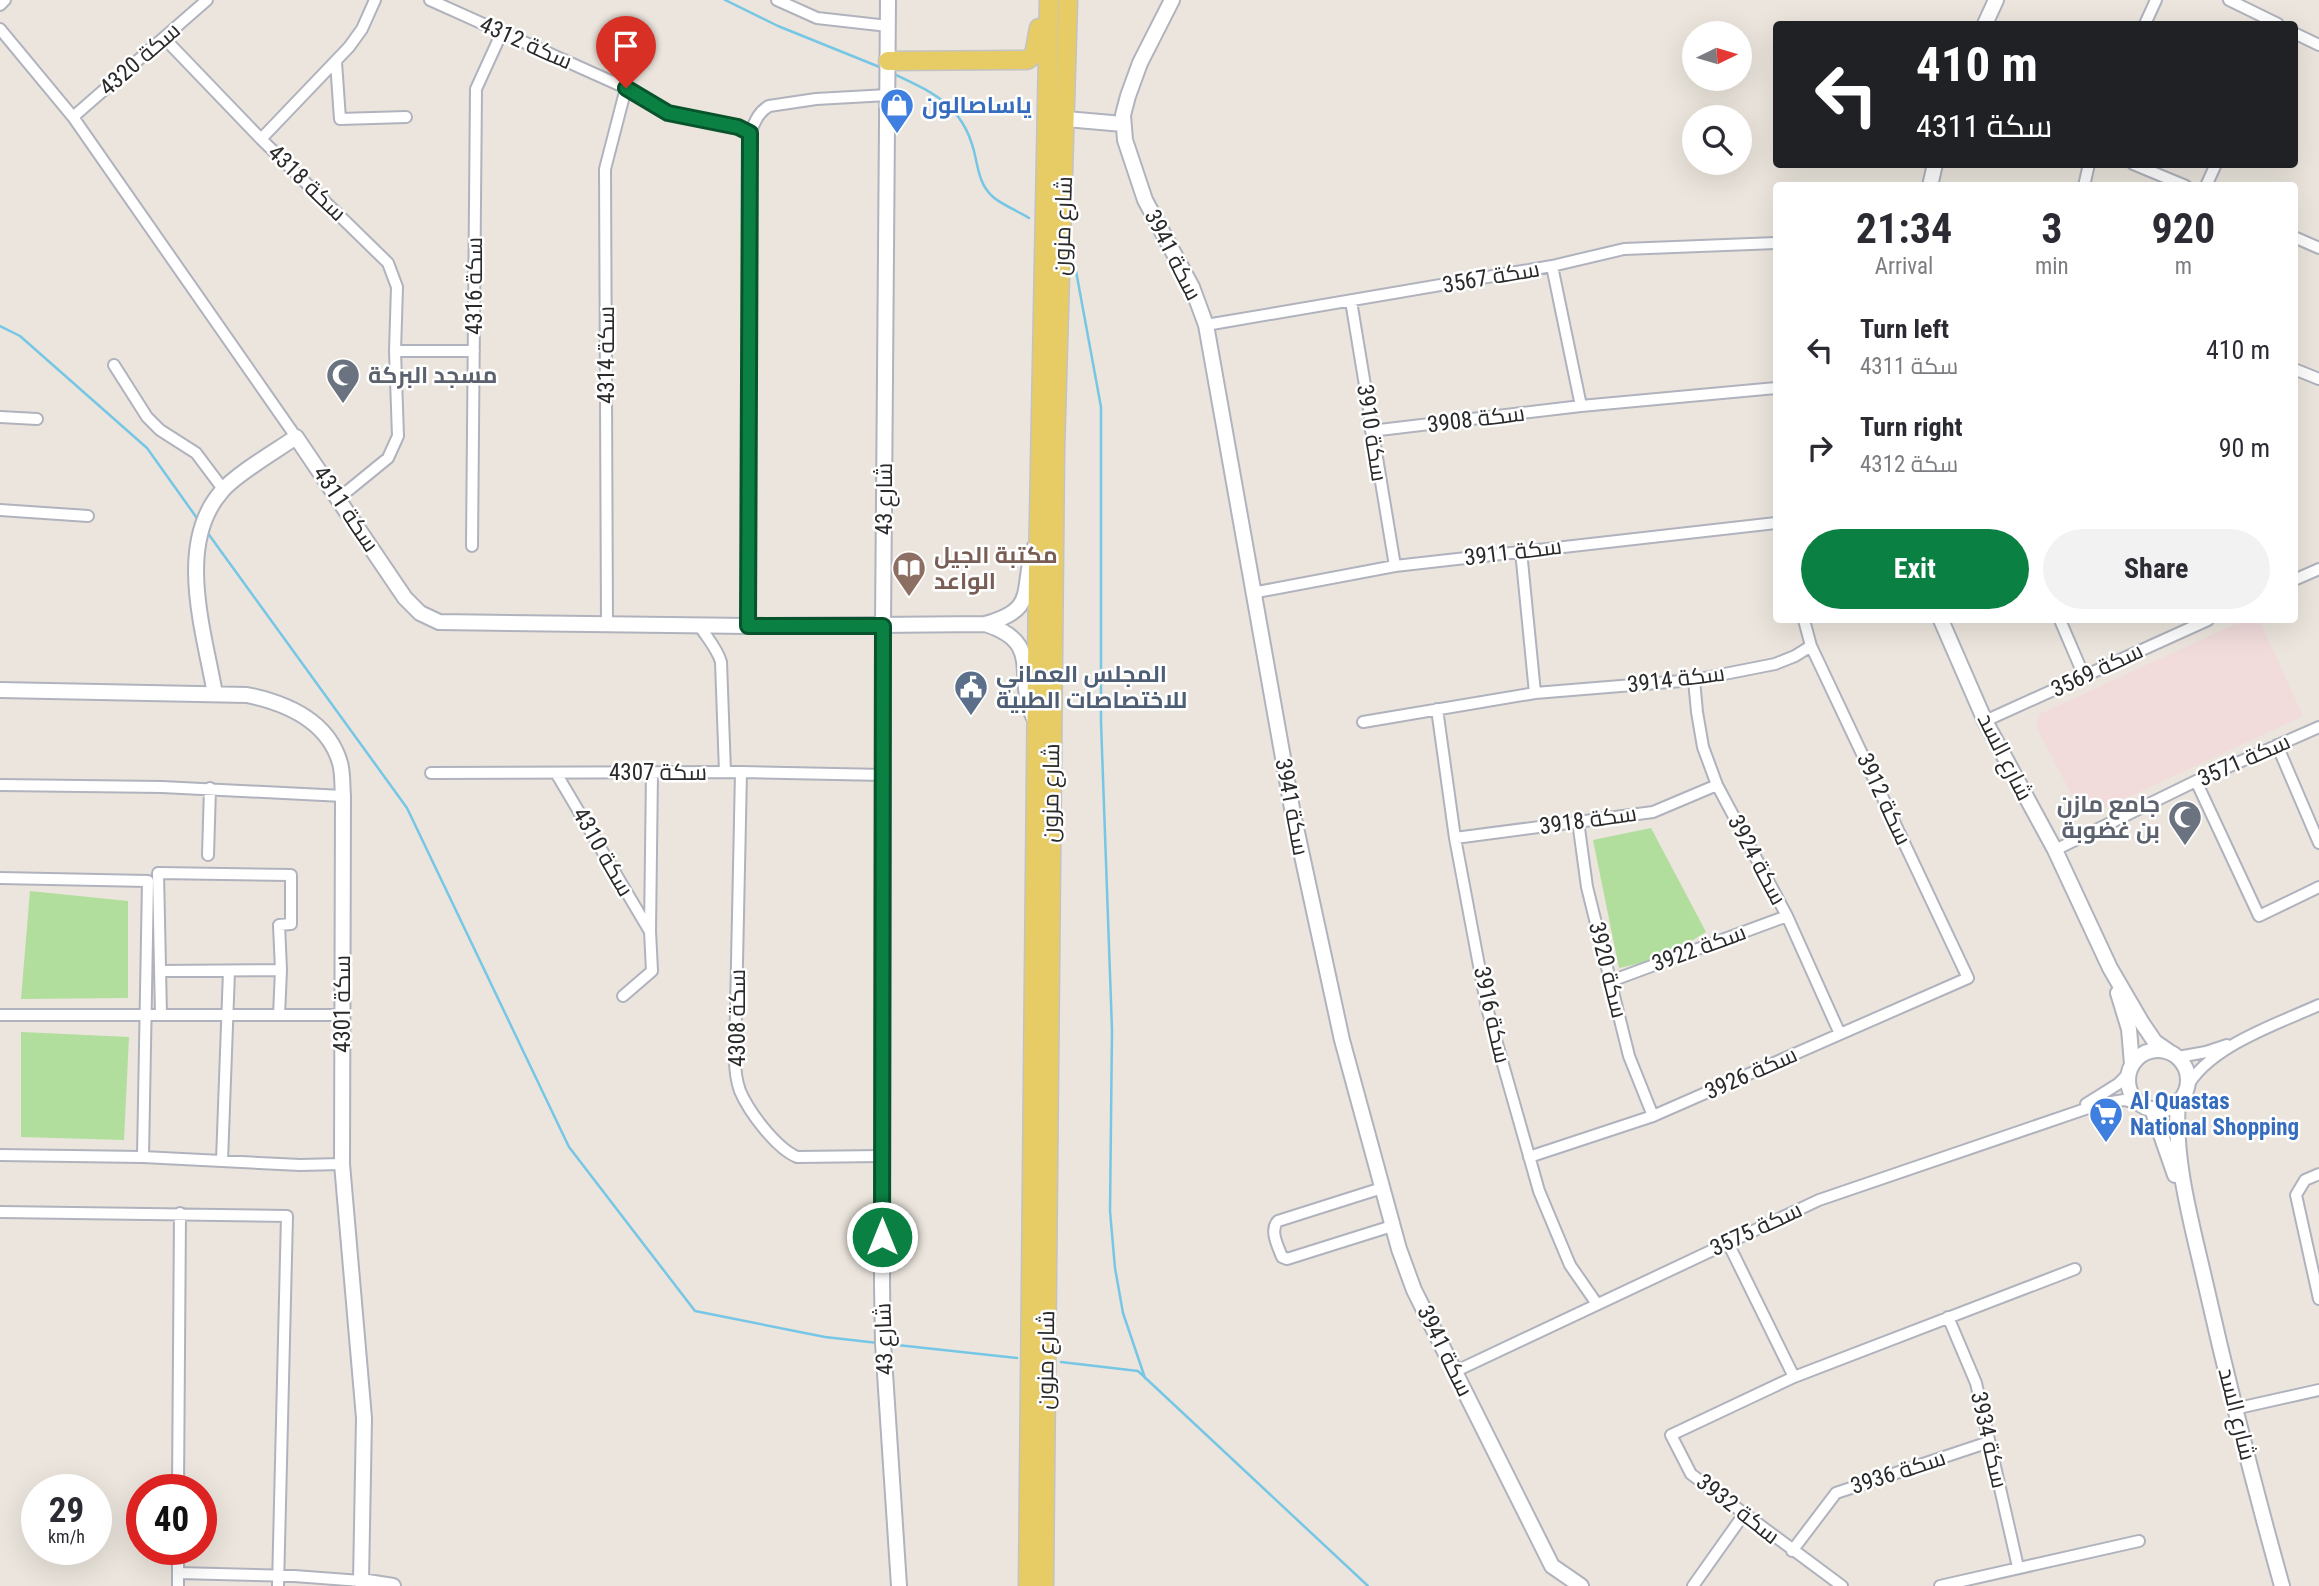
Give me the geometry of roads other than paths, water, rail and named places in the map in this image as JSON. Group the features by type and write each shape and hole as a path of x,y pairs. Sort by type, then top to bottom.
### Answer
{"main road":[{"path":"888,61 1027,60 1034,55 1038,41 1042,0"},
{"name":"شارع مزون","path":"1025,1586 1028,1534 1039,538 1049,0"},
{"name":"شارع مزون","path":"1044,1586 1055,449 1069,0"}],"street":[{"path":"0,5 5,0"},
{"name":"سكة 4320","path":"73,117 207,0"},
{"path":"261,139 336,62 362,29 375,0"},
{"name":"سكة 4312","path":"430,0 626,88 668,113 738,127 750,133"},
{"path":"777,0 817,19 888,26"},
{"name":"شارع 43","path":"888,0 883,626 883,1343 899,1586"},
{"name":"سكة 3941","path":"1172,0 1140,63 1128,96 1123,124 1125,140 1145,200 1192,287 1206,325 1293,814 1342,1040 1392,1226 1414,1290 1552,1566 1581,1586"},
{"path":"1986,21 1996,0"},
{"path":"2146,21 2156,0"},
{"path":"2229,0 2244,3 2273,21"},
{"name":"سكة 4311","path":"0,29 73,117 339,498 405,598 429,618 450,622 748,626 985,624"},
{"path":"2298,35 2316,43 2319,29"},
{"name":"سكة 4316","path":"472,546 476,89 502,32"},
{"name":"سكة 4318","path":"165,39 261,139 388,263 397,287 395,351 398,436 388,458 339,498"},
{"path":"336,62 340,119 406,117"},
{"name":"سكة 4314","path":"607,624 605,169 626,88"},
{"path":"748,626 750,133 757,117 769,106 816,99 888,95"},
{"path":"1066,119 1123,124"},
{"path":"2143,168 2176,182"},
{"path":"2298,239 2319,248"},
{"name":"سكة 3567","path":"1206,325 1552,266 1624,249 1773,243"},
{"path":"1552,266 1581,406"},
{"name":"سكة 3910","path":"1350,301 1395,566"},
{"path":"395,351 474,351"},
{"path":"114,365 147,417 160,430 196,453 223,489"},
{"path":"2298,371 2319,379"},
{"name":"سكة 3908","path":"1371,431 1581,406 1773,388"},
{"path":"0,417 37,419"},
{"path":"215,694 196,584 196,558 202,525 207,510 223,489 296,437"},
{"path":"0,510 88,516"},
{"name":"سكة 3911","path":"1252,593 1395,566 1773,523"},
{"path":"985,624 1007,616 1022,603 1032,552 1039,538"},
{"path":"1521,551 1535,693"},
{"path":"2298,578 2319,569"},
{"name":"سكة 3912","path":"1805,623 1811,646 1968,978"},
{"name":"شارع السد","path":"1942,623 1985,721 2055,850 2110,968 2155,1042 2173,1054"},
{"path":"2061,623 2084,676"},
{"path":"2178,623 2182,631"},
{"name":"سكة 3569","path":"1985,721 2201,623"},
{"path":"985,624 1007,632 1021,647 1028,704 1037,723"},
{"path":"699,625 709,642 717,648 721,662 725,772"},
{"name":"سكة 3914","path":"1363,722 1535,693 1694,680 1775,664 1811,646"},
{"name":"سكة 3924","path":"1694,680 1703,747 1717,786 1787,916 1840,1034"},
{"name":"سكة 4301","path":"0,690 247,695 273,700 312,722 330,742 340,764 344,796 342,1164 364,1418 361,1581"},
{"name":"سكة 3916","path":"1437,709 1455,838 1487,1008 1529,1157 1551,1223 1570,1265 1597,1304"},
{"name":"سكة 3571","path":"2055,850 2196,781 2319,727"},
{"path":"2277,745 2319,843"},
{"name":"سكة 4310","path":"623,996 652,971 652,772"},
{"name":"سكة 4307","path":"432,773 741,772 884,775"},
{"name":"سكة 4308","path":"741,772 735,1058 739,1088 746,1102 785,1152 797,1157 882,1156"},
{"name":"سكة 4310","path":"556,773 650,931"},
{"path":"2196,781 2259,916 2319,887"},
{"path":"0,785 210,788 344,796"},
{"name":"سكة 3918","path":"1455,838 1653,811 1717,786"},
{"path":"208,855 210,788"},
{"name":"سكة 3920","path":"1578,821 1587,887 1629,1056 1653,1116"},
{"path":"161,1015 158,873 291,875 291,924 279,925 279,1015"},
{"path":"0,878 148,881 143,1157"},
{"name":"سكة 3922","path":"1611,981 1787,916"},
{"name":"شارع السد","path":"2110,968 2129,1029 2130,1069"},
{"path":"160,971 281,970"},
{"path":"222,1161 229,971"},
{"name":"سكة 3926","path":"1529,1157 1653,1116 1968,978"},
{"path":"2249,1037 2206,1052 2173,1054 2160,1050 2144,1053 2130,1069 2130,1090 2146,1106 2169,1107 2182,1096 2193,1076 2209,1061 2249,1037 2319,1004"},
{"path":"1,1015 342,1015"},
{"path":"2173,1054 2187,1072 2182,1096"},
{"name":"سكة 3575","path":"2069,1113 2118,1084 2130,1069"},
{"name":"شارع السد","path":"2182,1096 2177,1121 2179,1150 2196,1240 2234,1409 2282,1586"},
{"name":"سكة 3575","path":"1454,1372 1819,1200 2100,1104 2124,1100 2146,1106"},
{"name":"شارع السد","path":"2146,1106 2167,1149 2196,1240"},
{"path":"0,1155 342,1164"},
{"path":"2319,1174 2305,1180 2296,1195 2319,1299"},
{"path":"1382,1188 1278,1221 1273,1231 1282,1257 1287,1259 1392,1226"},
{"path":"0,1212 287,1216 278,1581"},
{"path":"178,1474 180,1213"},
{"path":"1728,1243 1794,1377"},
{"name":"سكة 3932","path":"1842,1586 1692,1474 1671,1435 1794,1377 2075,1269"},
{"name":"سكة 3934","path":"1948,1317 1976,1383 2018,1567"},
{"path":"2234,1409 2319,1390"},
{"name":"سكة 3936","path":"1792,1551 1836,1493 1989,1441"},
{"path":"1693,1586 1744,1514"},
{"path":"1940,1586 2139,1541"},
{"path":"2270,1542 2268,1557 2273,1586"},
{"path":"178,1565 178,1586"},
{"path":"178,1573 278,1581 361,1581 393,1586"}],"waterway":[{"path":"725,0 778,26 882,68"},
{"path":"892,73 932,94 953,111 969,135 984,186 1000,202 1029,218"},
{"path":"1076,271 1101,407 1101,722 1112,1030 1110,1211 1115,1268 1123,1313 1145,1378"},
{"path":"0,326 20,336 147,448 199,521"},
{"path":"207,532 407,808 569,1147 695,1311 825,1337 878,1343"},
{"path":"888,1344 1017,1358"},
{"path":"1061,1362 1138,1371 1368,1586"}],"place":[{"name":"ياساصالون","path":"897,135"},
{"name":"مسجد البركة","path":"343,405"},
{"name":"مكتبة الجيل الواعد","path":"909,598"},
{"name":"المجلس العماني للاختصاصات الطبية","path":"971,717"},
{"name":"جامع مازن بن غضوبة","path":"2185,847"},
{"name":"Al Quastas National Shopping","path":"2106,1144"}]}
